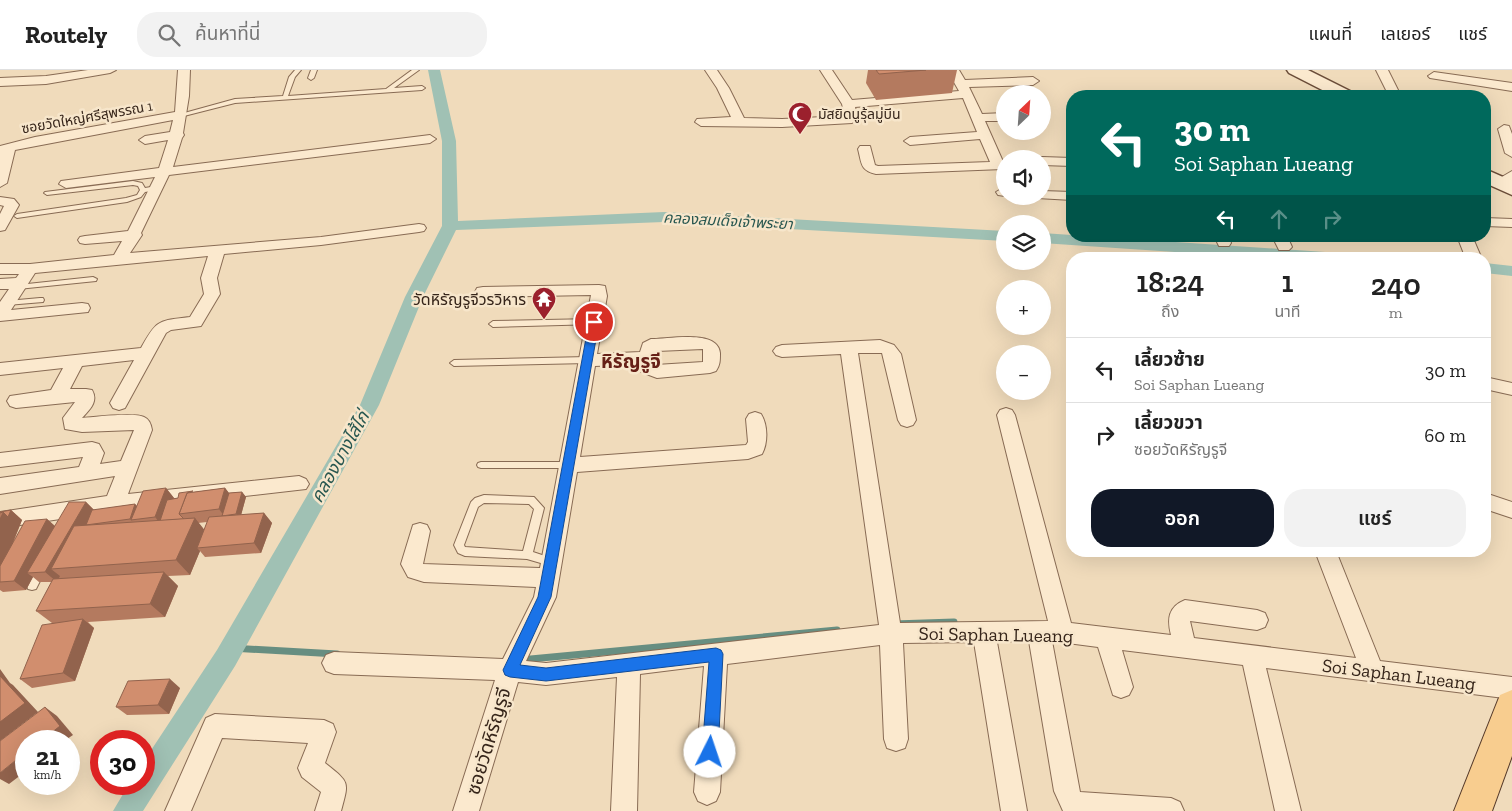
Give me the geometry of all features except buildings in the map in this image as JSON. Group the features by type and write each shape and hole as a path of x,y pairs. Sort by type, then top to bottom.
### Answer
{"main road":[{"path":"1283,70 1321,90"},
{"path":"1295,70 1334,90"},
{"path":"1491,170 1511,181"},
{"path":"1491,176 1511,181"},
{"path":"1472,811 1512,707"}],"street":[{"path":"0,82 46,80 110,70"},
{"path":"120,259 135,235 178,135 184,88 184,70"},
{"path":"711,70 739,121"},
{"path":"701,122 782,123 848,120 853,118 848,104 826,70"},
{"path":"953,70 996,156"},
{"path":"1382,70 1392,90"},
{"path":"1473,70 1478,82"},
{"path":"1434,76 1512,87"},
{"path":"848,104 1033,81"},
{"name":"ซอยวัดใหญ่ศรีสุพรรณ 1","path":"4,149 35,140 180,115"},
{"path":"977,118 996,117"},
{"path":"1504,129 1512,153"},
{"path":"145,140 178,135"},
{"path":"910,141 985,135"},
{"path":"156,183 259,162 430,139"},
{"path":"0,183 4,149"},
{"path":"865,149 869,167 876,170 996,163"},
{"path":"1051,161 1066,162"},
{"path":"66,184 156,183 219,178"},
{"path":"1051,195 1066,196"},
{"path":"0,201 9,202 12,205 0,227"},
{"path":"1491,222 1512,223"},
{"path":"0,269 30,269 321,241 419,228"},
{"path":"85,240 135,235"},
{"path":"119,403 160,329 167,325 195,322 202,312 212,294 208,287 208,276 218,251"},
{"path":"2,311 30,269"},
{"path":"0,284 20,285"},
{"name":"ซอยวัดหิรัญรูจี","path":"466,811 514,660 545,597 599,290 483,292"},
{"path":"2,311 82,308"},
{"path":"782,351 880,346 888,350 892,354 906,420"},
{"path":"849,348 891,634 896,739"},
{"path":"0,369 147,353"},
{"path":"588,360 647,358"},
{"path":"57,396 76,361"},
{"path":"1491,384 1512,389"},
{"path":"16,401 86,395 86,401 72,418 72,424 138,422 142,424 143,430 114,503"},
{"path":"1006,415 1050,632 1066,791 1072,802 1086,806 1171,811"},
{"path":"569,465 748,452 756,448 755,418"},
{"path":"0,460 92,449 95,453 85,474"},
{"path":"0,486 128,467"},
{"path":"0,520 70,514 114,503 299,484"},
{"path":"1491,503 1512,510"},
{"path":"420,531 412,564 416,571 424,573 550,570"},
{"path":"1327,557 1373,671"},
{"path":"1185,648 1179,623 1180,615 1185,610 1257,620"},
{"path":"984,632 1014,811"},
{"name":"Soi Saphan Lueang","path":"334,662 514,660 546,674 891,634 1050,632 1512,688"},
{"path":"1107,638 1121,687"},
{"path":"708,792 716,654"},
{"path":"1252,656 1288,811"},
{"path":"624,811 629,665"},
{"path":"178,811 215,726 324,732 311,768 335,787 328,811"}],"lane":[{"path":"285,97 292,77 298,70"},
{"path":"311,78 314,70"},
{"path":"387,90 416,70"},
{"path":"180,115 226,102 422,88"},
{"path":"47,193 133,183 156,183"},
{"path":"17,216 127,200 139,196 156,183"},
{"path":"20,285 94,278"},
{"path":"2,311 40,300"},
{"path":"493,324 594,322"},
{"path":"454,363 588,360"},
{"path":"481,465 569,465"},
{"path":"527,555 539,508 535,503 531,500 484,499 474,505 459,545 460,550 465,552 527,555 550,570"},
{"path":"32,586 46,561"}],"waterway":[{"name":"คลองบางไส้ไก่","path":"434,70 449,141 450,226"},
{"name":"คลองสมเด็จเจ้าพระยา","path":"450,226 664,217 996,235"},
{"name":"คลองบางไส้ไก่","path":"127,811 226,658 369,405 414,297 450,226"},
{"name":"คลองสมเด็จเจ้าพระยา","path":"1051,239 1066,240"},
{"name":"คลองสมเด็จเจ้าพระยา","path":"1102,242 1251,252"},
{"name":"คลองสมเด็จเจ้าพระยา","path":"1491,269 1512,271"},
{"path":"894,624 954,622"},
{"path":"520,660 837,630"},
{"path":"231,648 337,654"}],"place":[{"name":"มัสยิดนูรุ้ลมู่บีน","path":"800,135"},
{"name":"วัดหิรัญรูจีวรวิหาร","path":"544,320"}],"district":[{"name":"หิรัญรูจี","path":"631,361"}],"route":[{"path":"594,322 545,597 510,670 546,674 716,654 710,752"}]}
